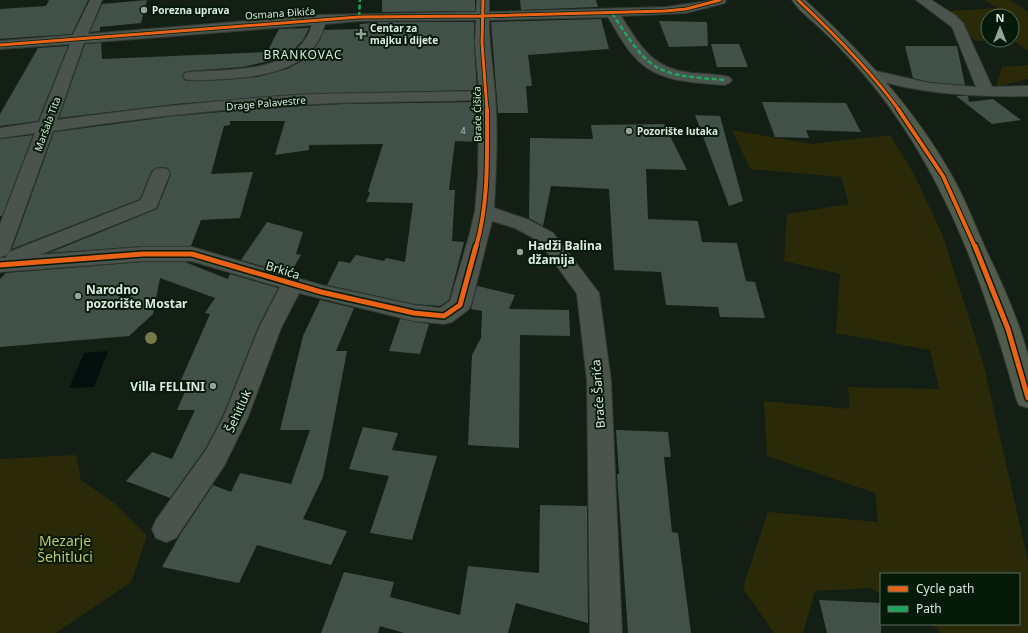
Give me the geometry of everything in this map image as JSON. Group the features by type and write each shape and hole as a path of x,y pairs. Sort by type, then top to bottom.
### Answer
{"main road":[{"path":"798,0 828,28 884,89 918,136 943,176 989,280 1017,357 1028,398"}],"street":[{"name":"Maršala Tita","path":"0,250 4,229 79,38 96,0"},
{"path":"359,17 360,0"},
{"name":"Braće Ćišića","path":"483,0 482,43 487,95 487,176 484,210"},
{"name":"Osmana Đikića","path":"0,45 414,12 483,16 612,13 686,9 720,0"},
{"path":"922,0 950,18 958,26 986,92"},
{"path":"612,13 642,58 656,68 674,75 724,80"},
{"path":"190,76 263,70 279,66 302,52 313,40 320,19"},
{"path":"871,74 889,80 951,91 1028,91"},
{"name":"Drage Palavestre","path":"0,133 45,126 268,102 341,98 487,95"},
{"path":"0,264 149,204 161,173"},
{"name":"Brkića","path":"0,264 143,254 192,254 321,292 414,313 444,316 460,305 484,210"},
{"name":"Braće Šarića","path":"484,210 494,216 522,224 546,237 588,293 599,381 606,633"},
{"name":"Šehitluk","path":"166,529 215,458 236,417 270,328 293,283"}],"green space":[{"path":"984,0 1010,0 1028,12 1028,51 1020,46 1020,8 998,8"},
{"path":"980,9 980,41 975,41 950,11"},
{"path":"1028,65 1028,79 996,87 1002,67"},
{"path":"732,130 811,144 890,135 914,174 942,234 983,362 1028,561 1028,633 940,633 938,629 932,625 1020,625 1020,573 880,573 880,593 870,588 815,591 803,633 774,633 743,588 768,512 878,522 875,493 767,456 764,401 850,409 848,387 939,389 930,350 836,333 840,274 784,261 787,214 849,204 841,177 750,169"},
{"name":"Mezarje Šehitluci","path":"76,455 81,480 114,503 147,536 131,582 56,633 0,633 0,459"}],"shaded area":[{"path":"108,351 94,387 69,388 84,353"}],"building":[{"path":"49,0 88,0 72,34 0,39 0,9 46,6"},
{"path":"147,0 141,23 100,27 100,31 90,32 102,4"},
{"path":"382,0 475,0 475,11 382,12"},
{"path":"520,0 596,0 598,7 521,10"},
{"path":"601,19 609,49 528,55 532,86 526,86 528,113 498,113 491,22"},
{"path":"659,21 707,22 708,46 669,47"},
{"path":"381,22 474,22 477,90 297,94 176,104 59,118 85,44 101,43 102,59 267,52 279,29 309,28 303,40 292,51 277,59 243,67 190,71 185,72 182,75 184,80 190,81 225,80 257,77 287,69 300,62 311,53 320,40 324,30 359,29 360,24"},
{"path":"711,44 739,44 748,67 717,67"},
{"path":"68,46 38,121 0,126 0,114 38,48"},
{"path":"905,46 957,46 965,85 929,82 913,78"},
{"path":"956,96 968,96 969,102 993,99 1021,120 992,124"},
{"path":"477,102 477,142 455,141 449,190 455,190 452,241 464,242 449,300 440,306 414,304 327,285 339,261 350,263 356,255 384,261 386,258 405,262 413,203 366,202 370,193 368,191 383,144 309,145 309,150 275,155 285,121 230,121 230,125 224,126 211,174 253,172 240,218 201,220 191,246 143,246 49,253 157,209 171,174 168,168 161,167 155,168 151,172 140,199 12,249 54,132 175,116 266,108 343,104"},
{"path":"762,102 846,103 861,132 806,130 809,138 775,137"},
{"path":"695,115 720,116 743,201 729,206"},
{"path":"664,124 687,170 646,169 648,219 698,221 702,242 737,243 746,281 755,282 765,318 720,317 718,307 666,305 661,272 614,270 609,189 551,186 543,226 529,218 530,138 593,139 591,125"},
{"path":"33,135 2,216 0,216 0,139"},
{"path":"267,222 303,232 296,254 301,255 290,274 241,260"},
{"path":"143,262 185,262 228,279 230,274 278,288 258,327 223,415 205,449 170,498 126,481 152,452 172,459 195,410 177,410 190,380 181,380 210,314 205,313 215,298 160,278 153,314 129,336 0,347 0,279 6,273"},
{"path":"477,286 515,295 509,309 569,310 570,336 520,335 519,448 468,445 472,355 481,338 482,311 471,309"},
{"path":"320,300 354,308 336,351 347,351 323,477 303,519 347,531 331,565 257,545 239,583 162,567 180,535 213,485 231,492 240,473 291,484 310,430 280,430 303,336"},
{"path":"400,319 429,324 420,354 389,351"},
{"path":"363,427 398,433 392,450 437,456 412,540 370,533 389,476 349,469"},
{"path":"616,430 668,432 671,457 664,457 672,532 678,533 691,633 628,633 617,474 619,474"},
{"path":"540,505 587,506 588,623 516,603 508,633 404,633 380,626 378,633 321,633 344,572 394,582 390,597 460,615 468,566 539,573"},
{"path":"819,600 880,603 881,633 827,633"}],"marked path":[{"path":"359,17 360,0"},
{"path":"612,13 626,36 642,57 659,70 680,76 724,80"}],"cycle path":[{"path":"0,265 143,254 192,254 321,292 414,313 444,316 460,305 480,233 484,211 487,176 487,95 482,43 483,0"},
{"path":"0,45 359,17 483,16 665,11 686,9 720,0"},
{"path":"798,0 828,28 884,89 922,142 943,176 983,265 1008,329 1028,398"}],"place":[{"name":"Porezna uprava","path":"144,10"},
{"name":"Centar za majku i dijete","path":"361,34"},
{"name":"Pozorište lutaka","path":"629,131"},
{"name":"Hadži Balina džamija","path":"520,252"},
{"name":"Narodno pozorište Mostar","path":"78,296"},
{"name":"Villa FELLINI","path":"213,386"}],"district":[{"name":"BRANKOVAC","path":"303,54"}]}
